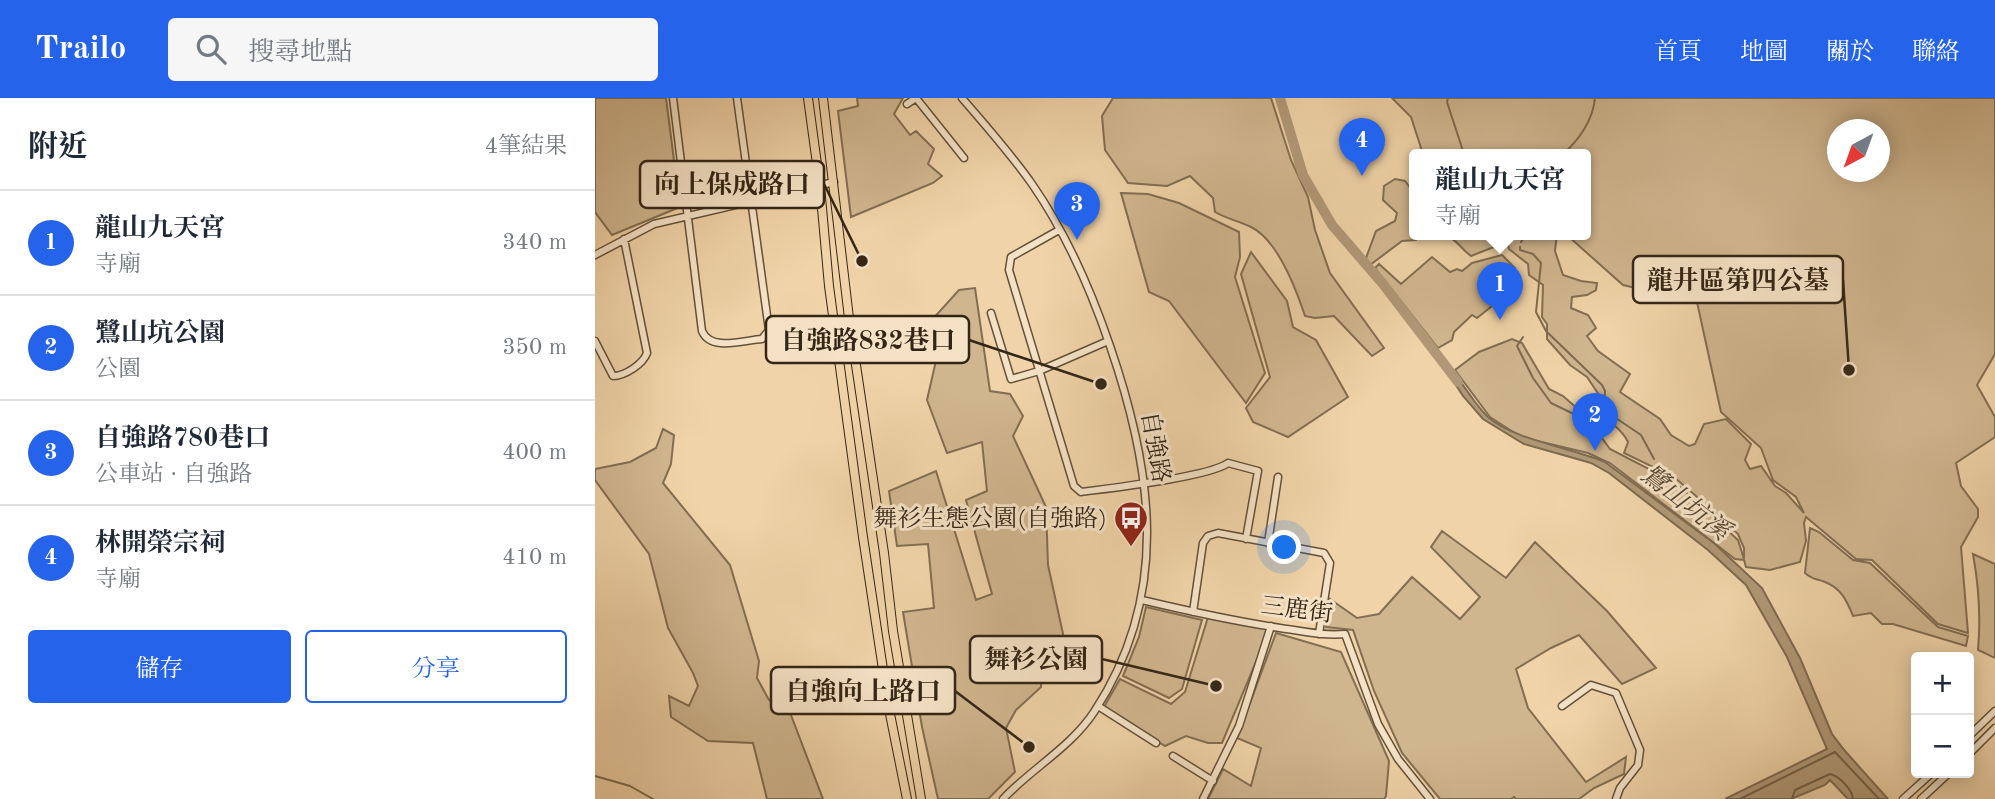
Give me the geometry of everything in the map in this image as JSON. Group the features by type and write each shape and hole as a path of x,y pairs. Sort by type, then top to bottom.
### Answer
{"main road":[{"path":"808,98 820,186 829,286 861,524 889,709 907,799"},
{"path":"823,98 849,318 893,631 921,799"}],"street":[{"path":"673,98 705,337 717,343 762,339 769,330 737,98"},
{"path":"907,104 916,98 964,158"},
{"name":"自強路","path":"962,98 1032,184 1097,305 1133,419 1145,482 1148,520 1148,554 1142,600 1131,640 1098,706 1076,733 1003,799"},
{"path":"595,255 655,224 834,183"},
{"path":"1059,230 1011,257 1009,270 1074,486 1081,492 1222,467 1228,463 1258,471 1246,539"},
{"path":"595,341 613,376 618,376 644,361 647,353 624,239"},
{"path":"991,313 1011,379 1039,371 1108,341"},
{"path":"1268,543 1278,477"},
{"path":"1193,612 1203,543 1208,536 1217,533 1325,553 1330,563 1319,634"},
{"name":"三鹿街","path":"1142,600 1271,626 1319,634 1345,634 1378,724 1398,759 1430,799"},
{"path":"1203,799 1248,704 1271,626"},
{"path":"1562,706 1591,685 1616,693 1640,750 1638,765 1620,788 1616,799"},
{"path":"1098,706 1156,743"},
{"path":"1974,731 1995,711"},
{"path":"1974,749 1995,728"},
{"path":"1173,756 1213,781"},
{"path":"1903,799 1926,778"},
{"path":"1921,799 1944,778"}],"shaded area":[{"path":"595,98 666,98 680,207 612,235 595,212"},
{"path":"857,98 903,98 894,114 910,135 916,131 934,149 928,164 942,176 933,183 851,217 838,111 858,106"},
{"path":"1113,98 1271,98 1291,160 1308,197 1315,230 1330,273 1384,348 1372,356 1334,316 1305,316 1285,266 1270,243 1251,227 1215,212 1213,198 1190,176 1167,186 1128,183 1105,150 1102,116"},
{"path":"1392,98 1995,98 1995,354 1977,385 1995,417 1995,437 1956,463 1961,486 1978,509 1978,517 1961,547 1968,633 1938,624 1872,560 1856,559 1806,517 1806,541 1800,562 1770,570 1746,567 1744,560 1735,559 1610,463 1588,453 1521,437 1490,417 1455,370 1479,352 1512,339 1522,343 1549,389 1563,396 1586,416 1610,449 1676,483 1738,540 1744,559 1744,548 1738,534 1712,510 1674,477 1624,453 1628,442 1600,410 1599,395 1587,377 1570,365 1547,339 1547,324 1542,317 1543,285 1529,275 1528,264 1509,249 1508,245 1499,245 1471,256 1454,240 1556,240 1555,251 1563,275 1597,283 1596,290 1587,295 1572,297 1571,308 1588,315 1596,328 1587,336 1598,351 1630,374 1620,392 1660,419 1671,435 1689,446 1695,444 1704,424 1726,419 1751,444 1745,460 1750,469 1761,466 1775,486 1786,493 1804,513 1796,497 1773,480 1761,448 1721,412 1697,302 1623,285 1572,240 1591,240 1591,149 1421,149 1411,117"},
{"path":"1395,179 1405,181 1409,186 1409,240 1416,240 1402,241 1370,265 1366,258 1376,231 1395,221 1397,213 1383,200 1384,186"},
{"path":"1121,193 1148,194 1179,203 1239,232 1240,257 1235,277 1265,373 1246,403 1169,301 1149,292"},
{"path":"1251,252 1287,301 1293,327 1316,340 1348,397 1288,437 1253,422 1246,408 1270,377 1241,274"},
{"path":"1502,255 1515,268 1508,300 1502,291 1495,295 1492,306 1477,318 1472,315 1454,332 1452,340 1438,348 1375,268 1379,264 1401,284 1432,257 1450,272 1457,269 1462,271 1472,263"},
{"path":"975,288 990,391 1010,394 1023,416 1013,436 1046,507 1048,565 1065,643 1084,664 1060,659 1042,663 1041,687 1016,710 1006,728 1015,772 988,799 938,799 922,727 903,612 934,608 928,544 897,546 889,491 936,471 976,600 992,594 966,500 987,491 982,442 947,453 927,400 935,365 930,322 959,290"},
{"path":"663,429 674,435 671,464 663,483 730,565 759,661 757,678 769,700 789,710 823,799 767,799 753,743 708,741 671,717 669,696 689,706 698,686 668,628 649,554 595,480 595,469 630,462 656,448"},
{"path":"1810,528 1819,532 1853,560 1870,563 1938,627 1968,636 1966,646 1893,624 1882,624 1871,613 1853,616 1839,591 1805,573"},
{"path":"1442,531 1506,578 1535,542 1607,611 1656,668 1622,684 1579,635 1516,669 1528,708 1586,782 1626,757 1624,774 1594,788 1579,799 1440,799 1402,753 1374,691 1353,630 1326,627 1330,599 1357,618 1379,614 1412,577 1460,619 1480,597 1431,547"},
{"path":"1973,554 1995,564 1995,658 1978,650 1979,602"},
{"path":"1146,607 1202,620 1182,689 1169,698 1123,676 1139,637"},
{"path":"1208,617 1271,626 1222,743 1208,743 1186,736 1165,746 1104,707 1120,679 1171,704 1185,692"},
{"path":"1276,633 1341,652 1389,761 1384,799 1208,799 1223,769 1251,786 1261,748 1237,738"}],"water":[{"path":"1450,370 1483,412 1499,425 1528,438 1605,462 1715,544 1762,588 1800,658 1832,734 1888,799 1848,799 1830,780 1825,785 1791,799 1725,799 1827,749 1787,657 1746,585 1708,550 1609,473 1591,463 1524,444 1483,419 1463,396 1452,379"}],"waterway":[{"name":"鷺山坑溪","path":"1280,98 1303,175 1332,225 1383,284 1458,382"},
{"path":"1448,98 1462,149"},
{"path":"1568,149 1584,129 1595,98"},
{"path":"1520,247 1520,250 1533,254 1541,263 1536,312 1546,331 1602,385 1605,391 1604,410 1641,435 1654,459"},
{"path":"1523,337 1517,346 1533,378 1551,403 1580,417"},
{"path":"595,776 630,786 653,799"}],"place":[{"name":"林開榮宗祠","path":"1362,176"},
{"name":"自強路780巷口","path":"1077,240"},
{"name":"向上保成路口","path":"862,261"},
{"name":"龍山九天宮","path":"1500,320"},
{"name":"龍井區第四公墓","path":"1849,370"},
{"name":"自強路832巷口","path":"1101,384"},
{"name":"鷺山坑公園","path":"1595,451"},
{"name":"舞衫生態公園(自強路)","path":"1131,548"},
{"name":"舞衫公園","path":"1216,686"},
{"name":"自強向上路口","path":"1029,747"}]}
